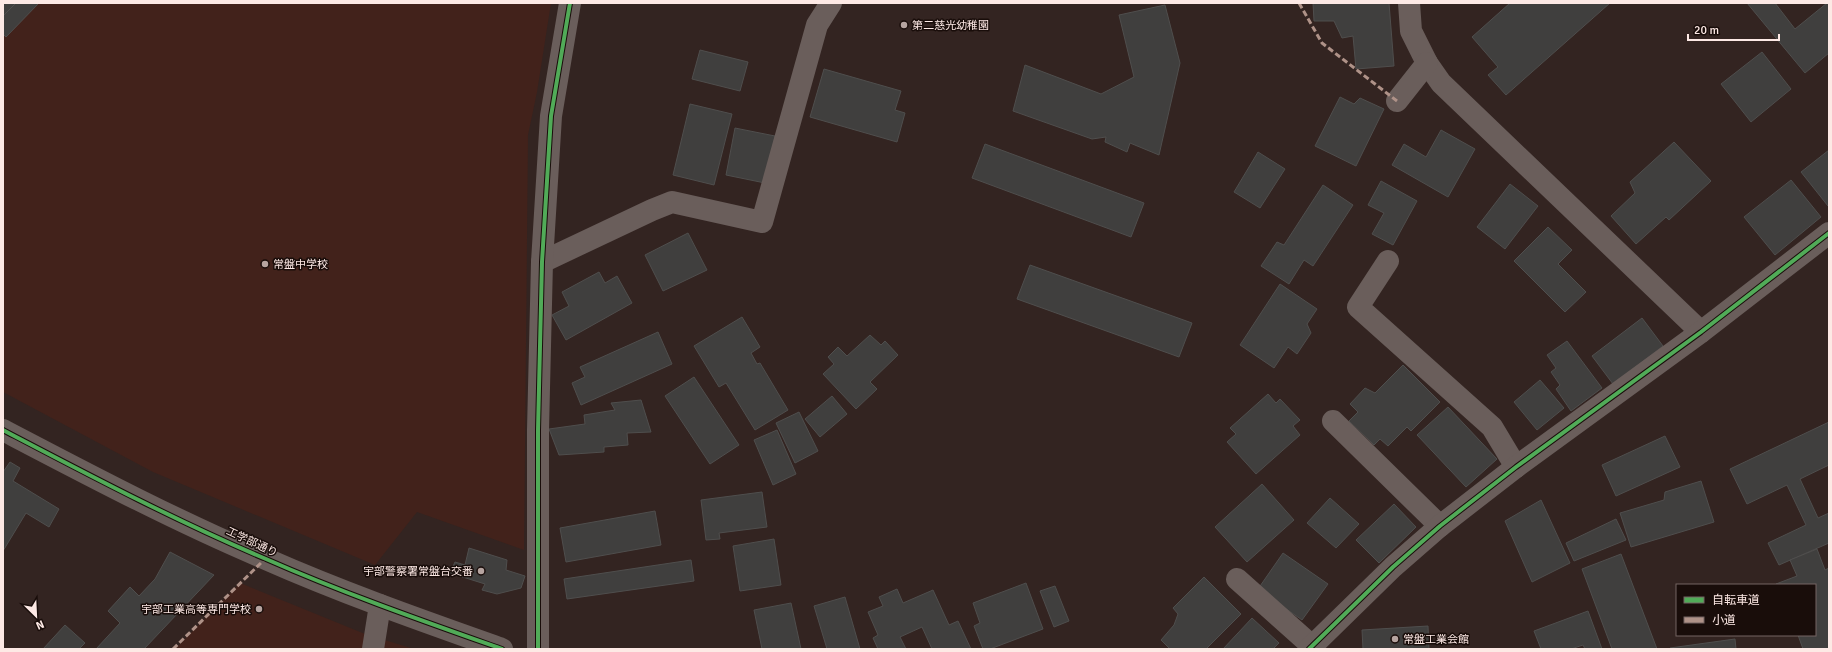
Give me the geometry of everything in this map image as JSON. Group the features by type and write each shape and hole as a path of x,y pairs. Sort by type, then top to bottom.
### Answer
{"street":[{"path":"538,649 538,438 542,262 551,116 570,3"},
{"path":"542,262 672,202 762,222 817,25 831,3"},
{"path":"1409,3 1411,30 1427,63 1440,83 1701,332"},
{"path":"1397,101 1427,63"},
{"path":"1237,579 1310,647 1393,567 1440,526 1516,468 1701,332 1829,233"},
{"path":"1388,261 1358,307 1492,427 1516,468"},
{"path":"1333,422 1440,526"},
{"name":"工学部通り","path":"3,430 121,491 265,559 380,605 502,649"},
{"path":"373,649 380,605"}],"shaded area":[{"name":"常盤中学校","path":"3,3 551,3 537,92 528,135 524,550 417,512 375,565 153,472 3,392"},
{"name":"宇部工業高等専門学校","path":"240,583 365,634 414,649 175,649"}],"building":[{"path":"3,3 16,3 3,16"},
{"path":"16,3 39,3 6,37 3,34 3,16"},
{"path":"1313,3 1389,3 1394,66 1356,69 1353,36 1342,38 1334,21 1314,21"},
{"path":"1510,3 1610,3 1506,95 1488,75 1498,67 1472,37"},
{"path":"1747,3 1775,3 1795,29 1827,3 1829,5 1829,53 1805,73"},
{"path":"1165,5 1180,63 1159,155 1130,143 1127,152 1105,142 1106,137 1092,139 1013,111 1025,65 1101,94 1134,77 1119,15"},
{"path":"700,50 748,62 740,91 692,79"},
{"path":"1762,52 1791,89 1751,122 1721,84"},
{"path":"824,69 901,91 895,110 905,113 897,142 810,117"},
{"path":"1340,97 1354,104 1360,98 1384,109 1356,166 1315,146"},
{"path":"690,104 732,114 714,185 673,175"},
{"path":"735,128 775,136 765,183 726,175"},
{"path":"1441,130 1475,149 1448,197 1392,165 1404,144 1426,157"},
{"path":"1674,142 1711,181 1669,220 1666,217 1636,244 1611,216 1635,193 1630,182"},
{"path":"985,144 1144,203 1131,237 972,178"},
{"path":"1829,150 1829,205 1828,206 1801,172"},
{"path":"1258,152 1285,169 1260,208 1234,192"},
{"path":"1791,180 1821,217 1775,255 1744,217"},
{"path":"1381,181 1417,201 1393,245 1372,234 1384,213 1368,205"},
{"path":"1510,184 1538,206 1505,249 1477,227"},
{"path":"1323,185 1353,205 1313,266 1304,260 1289,284 1261,266 1277,242 1284,245"},
{"path":"1548,227 1572,250 1558,264 1586,292 1565,312 1514,261"},
{"path":"688,233 707,270 663,291 645,255"},
{"path":"1030,265 1192,323 1179,357 1017,299"},
{"path":"599,272 605,283 617,276 632,303 566,340 552,315 569,306 562,292"},
{"path":"1280,284 1317,309 1307,324 1311,333 1297,354 1288,347 1274,368 1240,345"},
{"path":"742,317 760,347 751,353 757,364 760,363 788,410 755,430 726,383 719,387 694,346"},
{"path":"1642,318 1663,346 1613,384 1592,356"},
{"path":"658,332 672,364 581,405 572,383 585,377 580,367"},
{"path":"870,335 881,345 885,341 898,355 870,382 877,389 856,409 823,374 834,364 828,357 838,347 847,356"},
{"path":"1567,341 1602,388 1571,411 1556,389 1560,385 1551,372 1556,368 1547,355"},
{"path":"1403,365 1440,402 1411,431 1407,427 1388,446 1380,439 1374,445 1349,421 1358,412 1350,404 1365,388 1375,393"},
{"path":"694,377 739,445 710,464 665,396"},
{"path":"1540,380 1564,408 1537,430 1514,402"},
{"path":"1268,394 1276,403 1280,399 1300,420 1293,426 1300,435 1256,474 1227,442 1236,434 1230,428"},
{"path":"832,396 847,414 820,437 805,419"},
{"path":"641,400 651,432 627,433 628,445 604,447 604,452 559,455 549,429 585,424 584,415 615,410 611,403"},
{"path":"1448,407 1497,459 1466,487 1417,435"},
{"path":"799,412 818,451 795,463 776,423"},
{"path":"1829,422 1829,465 1800,479 1818,518 1829,513 1829,543 1779,565 1768,543 1806,525 1787,485 1747,504 1730,469"},
{"path":"777,430 796,474 773,485 754,440"},
{"path":"1665,436 1680,467 1616,496 1602,465"},
{"path":"10,462 20,468 13,481 59,509 49,527 26,513 3,551 3,472"},
{"path":"1701,481 1714,522 1631,547 1620,513 1664,500 1665,492"},
{"path":"1262,484 1294,520 1247,562 1215,527"},
{"path":"762,492 767,527 719,533 720,539 706,540 701,500"},
{"path":"1330,498 1359,524 1336,548 1307,523"},
{"path":"1541,500 1570,563 1532,582 1505,521"},
{"path":"1394,504 1416,527 1379,563 1356,540"},
{"path":"655,511 661,545 566,562 560,528"},
{"path":"1616,519 1626,540 1574,561 1566,543"},
{"path":"774,539 781,585 740,591 733,546"},
{"name":"宇部警察署常盤台交番","path":"469,548 507,560 506,570 525,576 521,588 497,594 482,590 485,584 450,573 455,562 465,565"},
{"path":"1817,549 1825,570 1829,568 1829,649 1803,649 1798,636 1816,636 1816,584 1776,584 1797,576 1790,560"},
{"path":"170,552 214,575 144,649 96,649 120,623 108,611 130,587 139,596 155,579"},
{"path":"1283,553 1328,584 1302,620 1258,589"},
{"path":"1621,554 1657,649 1612,649 1582,569"},
{"path":"691,560 694,581 567,599 564,579"},
{"path":"1204,577 1241,614 1206,649 1170,649 1161,640 1174,625 1178,614 1173,608"},
{"path":"1026,583 1043,629 990,649 983,649 974,626 980,623 973,603"},
{"path":"1055,586 1069,621 1054,627 1040,591"},
{"path":"897,589 903,603 933,590 949,625 958,621 971,649 932,649 922,627 900,637 906,649 878,649 873,638 878,635 868,612 883,606 879,597"},
{"path":"845,597 860,649 827,649 814,606"},
{"path":"791,603 801,649 762,649 754,610"},
{"path":"1588,611 1602,649 1585,649 1583,645 1571,649 1541,649 1534,631"},
{"path":"1252,618 1279,643 1273,649 1223,649"},
{"path":"65,625 85,643 79,649 43,649"},
{"name":"常盤工業会館","path":"1428,626 1429,649 1363,649 1362,630"},
{"path":"1735,639 1736,649 1670,649 1670,648"}],"marked path":[{"path":"1299,3 1322,43 1397,101"},
{"path":"173,649 265,559"}],"cycle path":[{"path":"538,649 538,430 542,262 551,116 570,3"},
{"path":"1309,649 1393,567 1440,526 1516,467 1701,332 1829,233"},
{"path":"3,430 133,497 232,544 354,595 502,649"}],"place":[{"name":"第二慈光幼稚園","path":"904,25"},
{"name":"常盤中学校","path":"265,264"},
{"name":"宇部警察署常盤台交番","path":"481,571"},
{"name":"宇部工業高等専門学校","path":"259,609"},
{"name":"常盤工業会館","path":"1395,639"}]}
